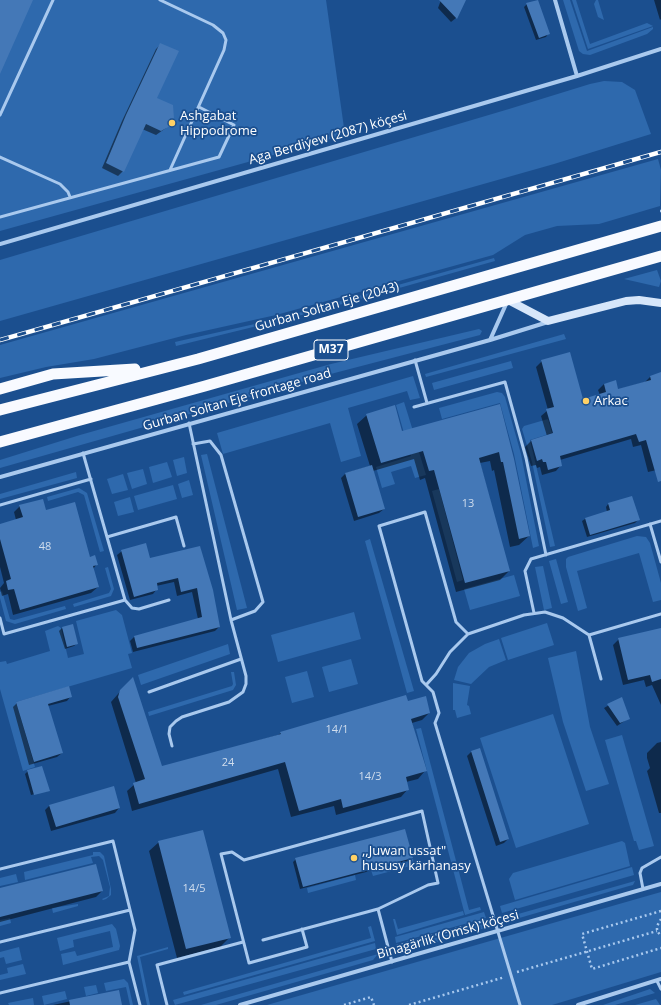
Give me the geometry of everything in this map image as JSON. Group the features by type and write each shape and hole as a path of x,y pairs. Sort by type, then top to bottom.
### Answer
{"highway":[{"name":"Gurban Soltan Eje (2043)","path":"0,410 161,367 205,357 661,226"},
{"name":"M37","path":"0,442 661,256"},
{"path":"0,389 53,374 161,367"}],"main road":[{"path":"508,300 548,321 626,301 639,300 661,303"}],"street":[{"path":"555,0 577,76"},
{"name":"Aga Berdiýew (2087) köçesi","path":"0,244 577,76 661,49"},
{"path":"490,340 508,300"},
{"name":"Gurban Soltan Eje frontage road","path":"0,477 490,340 548,321"},
{"name":"Binagärlik (Omsk) köçesi","path":"240,1005 661,884"},
{"path":"578,1005 659,980"}],"lane":[{"path":"0,115 53,0"},
{"path":"160,0 213,25 225,36 226,44 170,170"},
{"path":"0,217 219,157 234,125 199,107"},
{"path":"0,157 60,184 68,192 70,197"},
{"path":"415,360 427,403"},
{"path":"414,407 505,382 526,458 546,555"},
{"path":"172,746 169,734 170,727 176,721 229,702 243,692 246,684 246,676 231,620 189,423"},
{"path":"193,444 210,441 220,455 263,602 255,611 231,620"},
{"path":"83,453 124,600 132,608 139,608 169,600"},
{"path":"0,505 91,479"},
{"path":"468,634 456,622 425,512 378,526 422,681 433,692 439,713 435,723 499,931 520,1005"},
{"path":"107,537 176,517 184,546"},
{"path":"534,613 525,571 531,559 661,521"},
{"path":"650,524 661,562"},
{"path":"0,618 4,634 124,600"},
{"path":"426,685 436,674 450,652 468,634 524,614 545,612 563,618 589,635 601,679"},
{"path":"589,635 661,614"},
{"path":"148,692 241,659"},
{"path":"263,940 302,929 378,909 428,885 438,883 422,811 244,860 232,852 220,854 248,963 307,947 302,929"},
{"path":"0,869 113,841 135,930 129,962 140,1005"},
{"path":"643,889 640,873 642,868 661,857"},
{"path":"378,909 392,962"},
{"path":"0,942 130,910"},
{"path":"167,1005 157,965 243,942"},
{"path":"0,993 129,962"},
{"path":"659,980 661,989"}],"path":[{"path":"661,911 582,934 592,969 661,948"},
{"path":"661,919 657,926 657,931 661,936"},
{"path":"397,946 487,920"},
{"path":"519,972 657,931"},
{"path":"409,1005 504,978"},
{"path":"344,1005 371,997 374,1005"}],"shaded area":[{"name":"Ashgabat Hippodrome","path":"0,0 326,0 345,135 0,231"},
{"path":"563,0 570,0 587,51 653,27 653,29 647,34 590,55 583,54 579,51"},
{"path":"572,0 576,0 590,44 647,23 653,26 588,49"},
{"path":"596,0 598,0 604,20 598,17 594,4"},
{"path":"604,81 622,82 635,90 651,134 554,164 0,321 0,260"},
{"path":"658,159 661,170 660,206 599,224 557,226 525,235 493,255 276,315 186,335 94,359 46,367 0,378 0,345"},
{"path":"494,258 495,261 314,312 176,346 175,342 277,319"},
{"path":"657,270 661,281 659,287 624,279"},
{"path":"479,329 482,331 480,335 323,376 0,468 0,460 80,435 331,364"},
{"path":"564,334 566,339 426,377 425,374"},
{"path":"511,361 513,368 434,390 432,383"},
{"path":"413,376 420,398 410,400 407,391 348,408 361,456 341,462 330,423 223,454 217,433"},
{"path":"497,392 502,393 505,397 521,454 539,546 533,548 514,454 500,403 442,419 439,408"},
{"path":"404,402 413,431 404,433 396,405"},
{"path":"548,419 552,433 530,440 555,546 550,547 532,462 522,429 524,426"},
{"path":"416,442 426,475 415,478 411,466 391,472 395,484 382,488 376,467 411,456 408,444"},
{"path":"207,454 247,608 237,610 201,455"},
{"path":"184,457 187,473 177,476 173,460"},
{"path":"167,462 172,477 153,483 149,467"},
{"path":"143,469 147,484 132,489 127,473"},
{"path":"76,472 77,478 0,499 0,494"},
{"path":"123,474 128,490 112,494 107,479"},
{"path":"189,480 193,495 182,498 178,484"},
{"path":"173,485 177,499 138,510 134,496"},
{"path":"79,488 87,493 104,551 100,552 84,495 78,492 48,501 47,497"},
{"path":"439,489 463,580 457,582 432,491"},
{"path":"130,497 134,512 118,516 114,502"},
{"path":"637,536 646,537 650,543 661,583 661,600 653,602 639,553 577,571 587,608 578,611 566,567 566,559 568,557"},
{"path":"370,539 414,691 407,693 365,541"},
{"path":"556,559 568,602 561,604 549,561"},
{"path":"543,566 552,608 544,610 535,567"},
{"path":"108,567 114,589 111,596 74,607 73,604 109,593 111,589 105,568"},
{"path":"514,575 520,596 470,610 464,589"},
{"path":"2,591 10,619 14,620 65,606 66,609 15,624 6,621 0,598 0,592"},
{"path":"116,610 122,615 132,653 128,654 132,668 16,702 35,767 23,771 0,689 0,662 6,661 7,664 50,651 45,631 58,626 61,628 68,658 84,654 76,621"},
{"path":"354,612 361,639 278,662 271,635"},
{"path":"547,623 554,645 508,660 501,638"},
{"path":"499,639 506,660 489,667 471,684 454,680 458,667 469,653 485,644"},
{"path":"228,644 230,654 141,685 138,675"},
{"path":"576,651 590,727 609,784 586,791 563,722 548,658"},
{"path":"351,659 358,684 329,692 322,667"},
{"path":"307,671 314,697 292,703 285,677"},
{"path":"231,672 234,672 236,685 233,690 149,716 148,712 232,686"},
{"path":"453,683 470,686 467,705 469,706 471,714 457,718 455,710 453,710"},
{"path":"553,714 589,824 516,848 480,738"},
{"path":"421,728 469,910 480,907 481,910 465,915 416,729"},
{"path":"622,735 654,846 639,850 636,841 634,841 605,740"},
{"path":"622,841 625,843 630,866 515,900 509,879 513,873"},
{"path":"93,852 100,852 104,856 111,889 111,895 106,899 102,899 109,896 110,887 103,860 99,856 91,857 93,863 25,880 24,872 93,855"},
{"path":"413,859 414,865 373,876 371,870"},
{"path":"632,867 634,875 502,913 500,906"},
{"path":"16,874 18,882 0,886 0,878"},
{"path":"355,875 356,880 308,893 307,888"},
{"path":"635,881 633,885 509,921 504,918"},
{"path":"661,892 661,972 552,1005 267,1005"},
{"path":"78,904 78,906 53,913 52,908"},
{"path":"463,911 464,915 397,935 393,919 395,919 398,929"},
{"path":"484,912 486,918 396,943 395,937"},
{"path":"10,918 11,923 0,926 0,920"},
{"path":"487,923 485,928 403,952 398,949"},
{"path":"112,924 116,929 120,946 119,950 63,965 61,954 75,951 77,956 113,947 110,931 73,940 74,947 60,951 57,938"},
{"path":"371,926 375,941 184,995 183,992 371,938 368,927"},
{"path":"375,943 376,949 175,1005 173,1000"},
{"path":"19,947 22,960 6,964 4,957 0,958 0,952"},
{"path":"168,947 168,949 140,957 150,1005 147,1005 137,956"},
{"path":"378,954 373,960 216,1005 201,1005"},
{"path":"23,964 26,974 0,980 0,975 8,973 7,968"},
{"path":"124,979 128,983 133,1005 130,1005 126,987 106,991 104,983"},
{"path":"96,985 98,993 86,996 84,987"},
{"path":"650,989 655,993 615,1005 603,1005"},
{"path":"65,991 67,999 44,1005 42,996"},
{"path":"33,998 34,1005 9,1005 8,1003"},
{"path":"656,999 660,1005 635,1005"}],"building":[{"path":"0,0 33,0 0,74"},
{"path":"439,0 466,0 457,19"},
{"path":"538,0 550,34 539,38 526,3"},
{"path":"160,43 179,51 157,98 173,105 174,119 170,126 161,131 146,124 124,172 106,163 126,115"},
{"path":"570,352 583,399 606,392 604,384 616,380 618,389 651,380 650,376 661,372 661,481 658,482 646,440 639,442 636,434 560,456 562,466 548,470 546,462 543,462 542,459 537,461 531,440 553,433 546,409 554,407 541,360"},
{"path":"500,404 514,459 530,536 519,539 503,462 501,462 499,452 479,458 510,571 465,583 434,470 429,471 423,451 381,463 366,414 395,405 402,431"},
{"path":"372,465 385,509 358,517 345,473"},
{"path":"632,496 640,520 590,535 585,518 610,510 608,503"},
{"path":"43,499 46,510 75,502 90,557 95,555 98,565 93,566 99,587 20,610 14,589 8,590 6,581 11,579 0,539 0,524 23,517 19,505"},
{"path":"146,543 150,558 200,546 213,590 220,627 137,648 134,636 202,617 197,588 181,592 178,578 157,583 158,590 134,597 121,550"},
{"path":"73,624 78,644 67,647 62,627"},
{"path":"661,628 661,679 652,682 650,675 628,680 618,638"},
{"path":"133,677 162,766 281,734 280,732 406,695 408,701 426,696 430,713 411,719 427,771 406,777 409,790 343,808 341,799 299,811 285,762 139,804 133,783 145,779 118,697 120,690"},
{"path":"69,686 72,697 48,704 63,753 34,762 16,702"},
{"path":"622,697 630,719 620,723 607,704"},
{"path":"480,748 509,839 500,842 471,751"},
{"path":"42,766 50,791 34,795 27,770"},
{"path":"114,786 120,808 56,827 49,805"},
{"name":",,Juwan ussat\" hususy kärhanasy","path":"405,829 413,858 303,887 295,858"},
{"path":"203,830 231,938 186,949 158,841"},
{"path":"96,864 103,891 0,917 0,888"},
{"path":"119,990 122,1005 70,1005 69,1000"}],"railway":[{"path":"0,340 661,152"}],"place":[{"name":"Ashgabat Hippodrome","path":"172,123"},
{"name":"Arkac","path":"586,401"},
{"name":",,Juwan ussat\" hususy kärhanasy","path":"354,858"}]}
